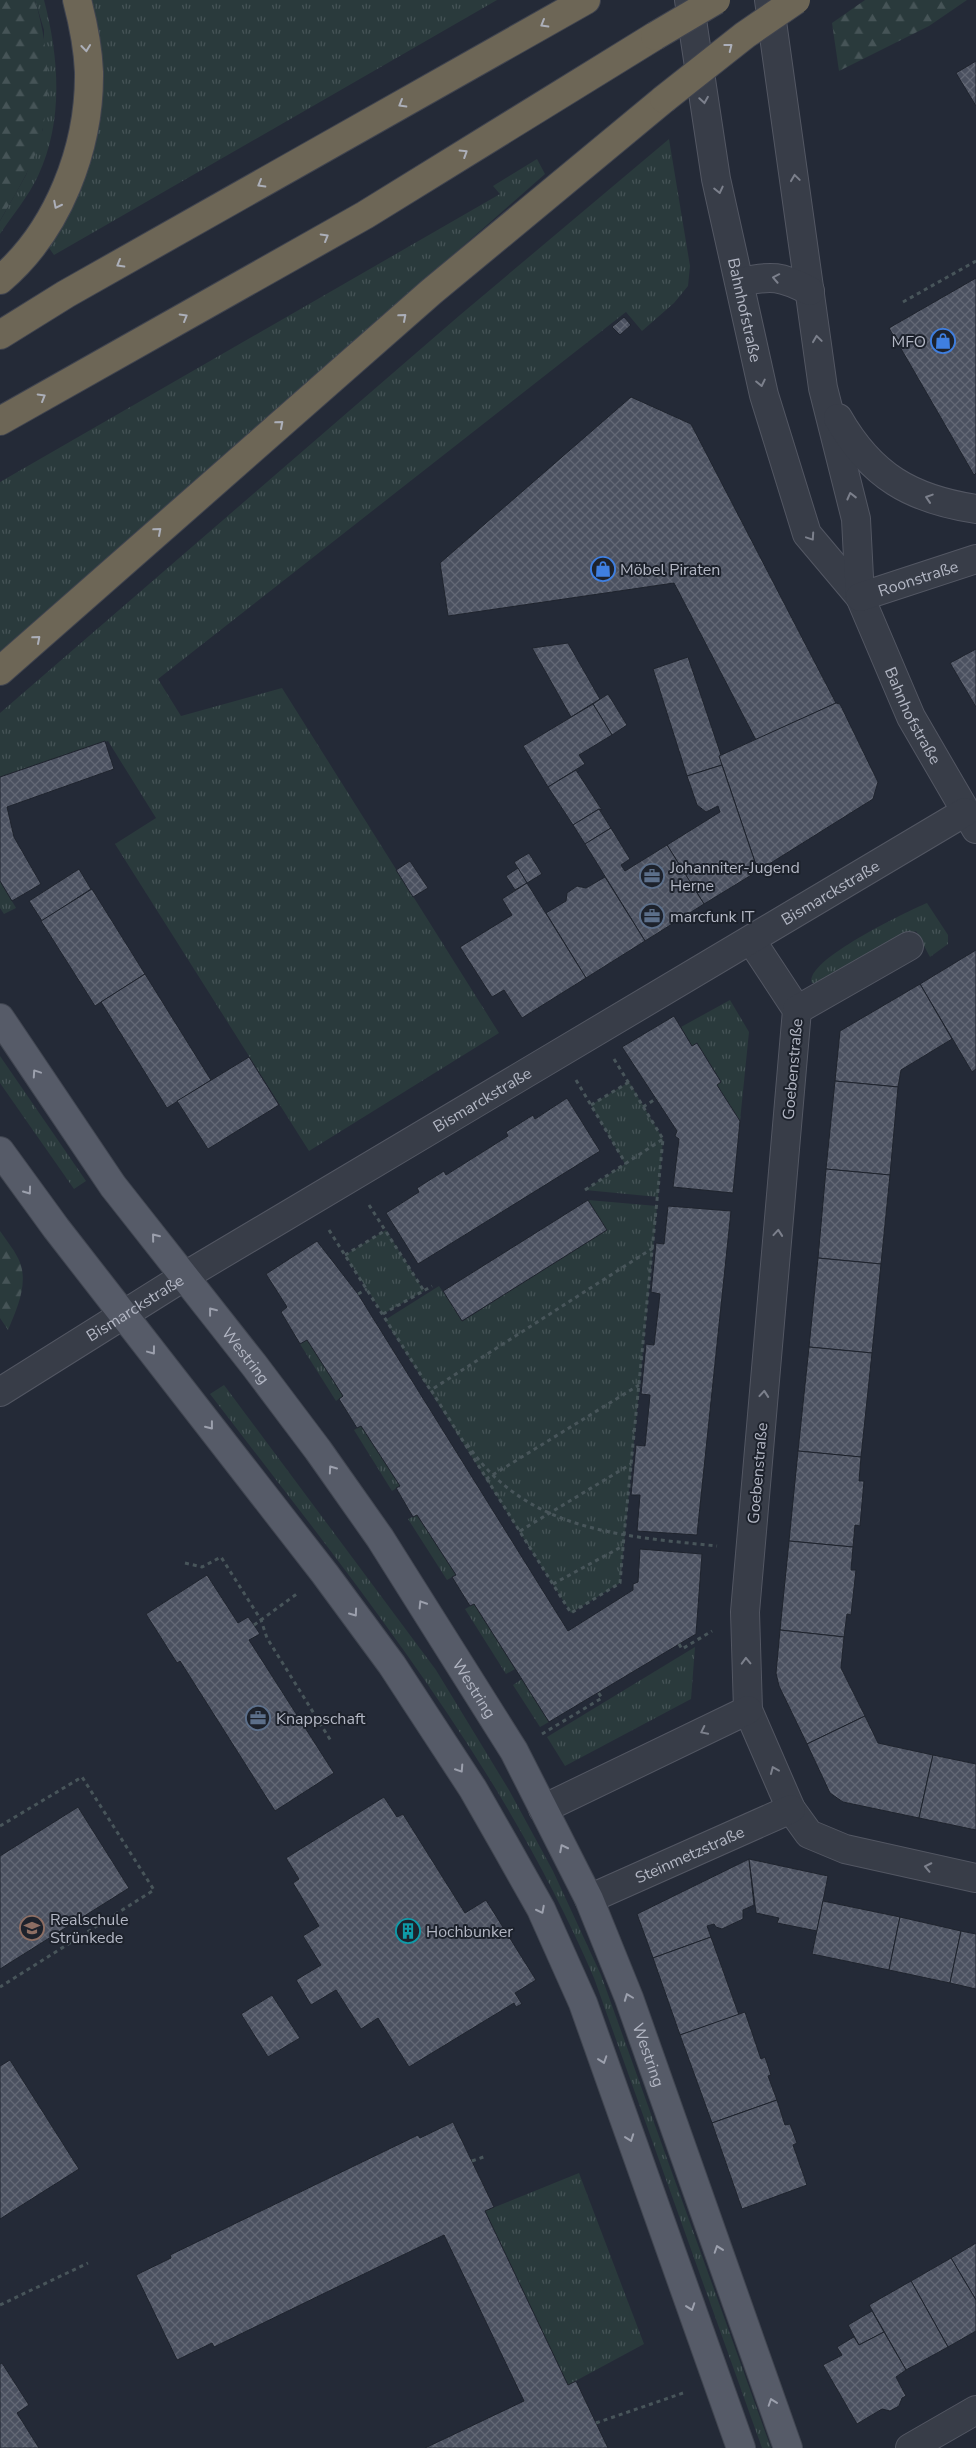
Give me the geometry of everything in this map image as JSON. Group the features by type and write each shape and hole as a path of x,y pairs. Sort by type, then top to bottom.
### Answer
{"highway":[{"path":"0,280 40,236 61,198 79,149 86,111 89,72 85,32 77,0"},
{"path":"0,336 66,294 586,0"},
{"path":"0,421 365,215 716,0"},
{"path":"0,671 431,292 664,99 745,35 796,0"}],"main road":[{"name":"Westring","path":"0,1018 113,1186 185,1276 312,1442 380,1538 514,1751 589,1900 629,1998 788,2448"},
{"path":"0,1151 46,1215 325,1574 392,1665 473,1789 541,1909 583,2003 741,2448"}],"street":[{"name":"Bahnhofstraße","path":"689,0 716,179 764,395 808,534 860,596 905,703 971,821"},
{"name":"Bahnhofstraße","path":"769,0 823,388 856,519 860,596"},
{"path":"740,282 768,276 790,281 810,290"},
{"path":"823,388 843,427 869,463 890,478 920,494 952,505 976,508"},
{"name":"Roonstraße","path":"860,596 976,559"},
{"name":"Bismarckstraße","path":"0,1392 185,1276 751,940 971,821"},
{"name":"Goebenstraße","path":"748,1710 745,1612 797,1010 751,940"},
{"name":"Goebenstraße","path":"797,1010 909,946"},
{"path":"543,1809 748,1710 791,1809 809,1834 846,1849 976,1878"},
{"name":"Steinmetzstraße","path":"589,1900 791,1809"},
{"path":"910,2448 976,2410"}],"path":[{"path":"903,302 976,261"},
{"path":"338,1245 571,1613 620,1583 663,1139 620,1069"},
{"path":"591,1105 629,1082"},
{"path":"583,1092 626,1164"},
{"path":"644,1106 657,1098"},
{"path":"585,1190 663,1139"},
{"path":"378,1219 424,1291"},
{"path":"345,1255 386,1230"},
{"path":"431,1390 653,1248"},
{"path":"383,1314 432,1286"},
{"path":"358,1294 367,1289"},
{"path":"486,1479 639,1384"},
{"path":"431,1390 478,1461 505,1487 549,1514 583,1526 624,1536 750,1549"},
{"path":"520,1531 632,1464"},
{"path":"553,1584 623,1546"},
{"path":"185,1563 202,1567 221,1557 261,1620 266,1638 330,1741"},
{"path":"254,1625 325,1574"},
{"path":"514,1751 602,1698 598,1692"},
{"path":"0,1826 82,1777 154,1890 0,1986"},
{"path":"472,2161 486,2156"},
{"path":"0,2304 88,2263"},
{"path":"596,2422 717,2381"}],"green space":[{"path":"0,0 35,0 43,31 48,80 46,112 36,152 0,221"},
{"path":"35,0 44,0 56,66 55,111 52,133 46,155 34,184 0,234 0,221 26,175 43,129 44,30"},
{"path":"89,0 497,0 54,255 49,248 72,206 92,159 97,129"},
{"path":"865,0 967,0 929,26 839,71 832,23"},
{"path":"669,139 690,266 688,286 674,303 642,331 626,312 158,679 181,716 282,688 499,1033 309,1151 115,844 156,818 108,741 0,777 0,713 460,315"},
{"path":"537,159 545,174 0,653 0,482 500,194 493,186"},
{"path":"0,881 16,908 4,914 0,908"},
{"path":"927,903 948,935 948,944 930,957 916,931 821,983 812,983 814,974 824,962 839,950 880,926"},
{"path":"730,1000 749,1032 740,1121 717,1085 721,1081 697,1043 692,1046 681,1027"},
{"path":"0,1056 86,1181 74,1189 0,1083"},
{"path":"629,1082 663,1139 658,1197 585,1190 625,1164 591,1105"},
{"path":"588,1200 657,1206 620,1583 571,1613 385,1320 439,1286 463,1321 606,1230"},
{"path":"386,1230 424,1291 383,1314 345,1255"},
{"path":"0,1231 18,1258 23,1276 21,1295 8,1330 0,1318"},
{"path":"307,1340 343,1396 336,1401 300,1344"},
{"path":"224,1385 436,1670 509,1790 553,1871 601,1975 771,2448 762,2448 594,1978 557,1898 515,1822 470,1747 421,1674 370,1603 210,1394"},
{"path":"361,1426 400,1486 392,1491 354,1430"},
{"path":"417,1515 456,1575 447,1580 408,1519"},
{"path":"474,1604 515,1669 506,1674 465,1609"},
{"path":"695,1647 691,1699 565,1766 547,1737"},
{"path":"522,1679 549,1722 540,1727 513,1685"},
{"path":"579,2173 644,2344 568,2385 485,2211"}],"building":[{"path":"976,61 976,106 956,73"},
{"path":"976,278 976,473 974,475 889,328"},
{"path":"624,317 631,325 620,335 612,327"},
{"name":"Möbel Piraten","path":"631,397 691,424 836,703 756,740 674,583 448,616 440,563"},
{"path":"568,643 600,699 571,717 532,648"},
{"path":"976,649 976,707 950,663"},
{"path":"688,657 721,755 722,765 687,776 653,669"},
{"path":"608,694 627,725 612,735 593,704"},
{"path":"836,703 840,704 878,782 873,799 758,871 719,756"},
{"path":"593,704 612,735 579,755 585,764 548,787 523,746"},
{"path":"105,741 114,769 7,807 14,837 41,884 12,901 0,881 0,777"},
{"path":"722,765 758,871 704,904 667,845 720,812 718,806 706,812 697,805 687,776"},
{"path":"576,770 602,810 599,809 573,825 548,787"},
{"path":"599,809 611,828 585,844 573,825"},
{"path":"611,828 630,859 621,865 625,871 667,845 704,904 645,941 585,844"},
{"path":"529,853 542,874 527,883 514,862"},
{"path":"410,861 428,888 413,897 396,870"},
{"path":"518,868 527,883 515,890 506,876"},
{"path":"79,869 91,889 42,921 29,901"},
{"path":"605,877 645,941 586,978 546,913 566,901 567,893 577,886 586,888"},
{"path":"527,883 586,978 522,1018 504,990 492,997 460,947 512,915 502,899"},
{"path":"92,889 145,974 95,1006 41,921"},
{"path":"976,950 976,1069 972,1072 920,984"},
{"path":"145,974 211,1080 167,1108 101,1002"},
{"path":"920,984 952,1039 901,1070 898,1087 835,1081 840,1031"},
{"path":"674,1016 692,1046 697,1043 721,1082 717,1085 740,1121 733,1193 673,1187 679,1139 675,1136 677,1131 622,1047"},
{"path":"249,1057 279,1105 208,1149 177,1101"},
{"path":"835,1081 898,1087 890,1175 826,1169"},
{"path":"567,1098 600,1151 418,1264 386,1213 419,1192 417,1188 444,1171 446,1175 508,1136 506,1132 533,1115 535,1119"},
{"path":"826,1169 890,1175 881,1264 818,1258"},
{"path":"588,1200 607,1230 462,1321 443,1291"},
{"path":"668,1206 731,1211 697,1535 637,1531 640,1495 631,1495 636,1445 645,1446 650,1395 641,1394 646,1344 654,1345 660,1294 651,1292 656,1243 664,1244"},
{"path":"317,1241 358,1294 568,1631 633,1590 633,1584 638,1582 640,1549 702,1554 696,1634 549,1722 474,1604 470,1606 452,1577 456,1575 417,1515 413,1517 396,1488 400,1486 361,1426 357,1428 339,1399 343,1396 307,1340 300,1344 281,1312 287,1307 266,1274"},
{"path":"818,1258 881,1264 872,1353 809,1347"},
{"path":"809,1347 872,1353 861,1457 798,1451"},
{"path":"798,1451 861,1457 859,1481 864,1481 860,1526 855,1525 853,1547 789,1541"},
{"path":"789,1541 853,1547 851,1570 856,1570 851,1615 847,1614 844,1637 780,1630"},
{"name":"Knappschaft","path":"207,1575 238,1623 248,1617 260,1634 249,1640 334,1773 275,1811 180,1661 177,1663 146,1614"},
{"path":"780,1630 844,1637 841,1668 865,1716 807,1744 779,1686 776,1673"},
{"path":"865,1716 878,1743 933,1755 919,1818 843,1802 830,1793 807,1744"},
{"path":"933,1755 976,1764 976,1830 919,1818"},
{"name":"Hochbunker","path":"384,1797 397,1817 403,1814 465,1913 486,1900 536,1980 515,1993 522,2004 516,2007 514,2003 409,2067 378,2018 361,2029 336,1990 311,2005 296,1980 321,1965 303,1936 319,1926 293,1883 299,1879 286,1858"},
{"name":"Realschule Strünkede","path":"78,1807 129,1888 0,1969 0,1856"},
{"path":"749,1859 754,1905 743,1910 743,1919 722,1929 714,1924 707,1926 711,1937 653,1958 637,1914"},
{"path":"749,1859 828,1876 817,1931 777,1923 779,1918 756,1913"},
{"path":"823,1901 900,1917 889,1970 812,1954"},
{"path":"900,1917 961,1931 950,1983 889,1970"},
{"path":"961,1931 976,1934 976,1989 950,1983"},
{"path":"711,1937 739,2015 680,2035 653,1958"},
{"path":"272,1995 300,2038 268,2057 241,2014"},
{"path":"745,2012 761,2059 765,2057 771,2075 768,2076 777,2100 712,2123 680,2035"},
{"path":"10,2060 79,2169 0,2219 0,2066"},
{"path":"777,2100 785,2125 790,2124 797,2143 793,2145 807,2185 742,2209 712,2123"},
{"path":"453,2122 494,2207 485,2211 568,2385 576,2381 608,2448 425,2448 524,2401 444,2235 214,2347 212,2343 177,2360 136,2275 171,2258 170,2255 418,2135 420,2138"},
{"path":"976,2243 976,2300 951,2258"},
{"path":"951,2258 976,2300 976,2331 948,2347 911,2281"},
{"path":"911,2281 948,2347 906,2370 869,2305"},
{"path":"872,2311 884,2332 859,2345 848,2325"},
{"path":"884,2332 906,2370 896,2377 906,2396 902,2398 899,2406 890,2411 882,2409 857,2424 823,2365 842,2355 837,2347 852,2338 854,2337 859,2345"},
{"path":"2,2363 29,2405 17,2413 39,2448 0,2448 0,2364"}],"place":[{"name":"MFO","path":"943,341"},
{"name":"Möbel Piraten","path":"603,569"},
{"name":"Johanniter-Jugend Herne","path":"652,876"},
{"name":"marcfunk IT","path":"652,916"},
{"name":"Knappschaft","path":"258,1718"},
{"name":"Realschule Strünkede","path":"32,1928"},
{"name":"Hochbunker","path":"408,1931"}]}
